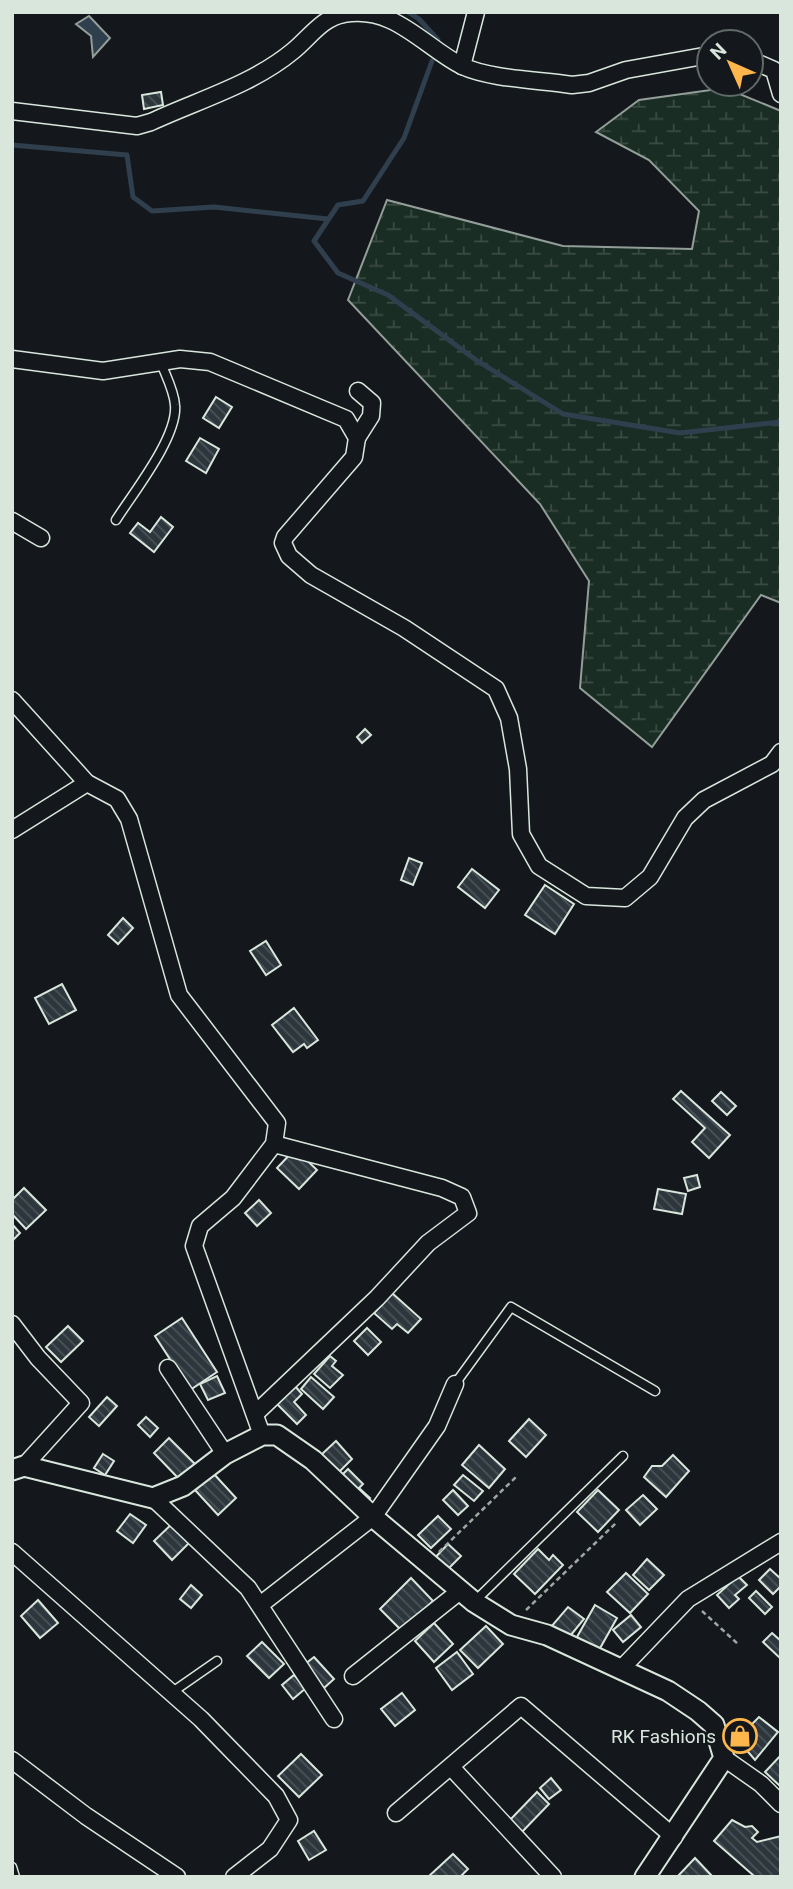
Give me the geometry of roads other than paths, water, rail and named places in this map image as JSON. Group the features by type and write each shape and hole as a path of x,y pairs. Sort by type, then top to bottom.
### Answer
{"street":[{"path":"463,66 476,12"},
{"path":"12,111 137,126 151,122 246,81 291,53 325,22 342,14 361,13 391,18 463,66 572,85 589,83 626,70 695,58"},
{"path":"765,66 774,70 781,94"},
{"path":"12,359 103,371 180,359 210,362 346,419 357,438"},
{"path":"358,391 372,403 371,416 357,438 354,457 283,543 289,556 311,575 404,628 496,689 509,718 516,757 521,834 539,866 586,896 625,898 649,877 685,818 704,800 772,764 781,752"},
{"path":"12,521 41,537"},
{"path":"12,701 87,783 117,799 129,819 179,995 276,1124 274,1144 233,1198 200,1226 194,1246 262,1435"},
{"path":"12,830 87,783"},
{"path":"255,1414 377,1298 428,1243 468,1213 462,1196 442,1188 274,1144"},
{"path":"12,1324 38,1358 81,1403 18,1468"},
{"path":"168,1368 225,1454"},
{"path":"260,1605 373,1517 437,1426 454,1384"},
{"path":"153,1498 183,1486 225,1454 262,1435 277,1435 313,1460 427,1564 467,1596 511,1625 547,1635 668,1691 714,1725 724,1758 761,1784 781,1804"},
{"path":"18,1468 153,1498 248,1588 334,1719"},
{"path":"621,1669 688,1599 781,1542"},
{"path":"12,1552 201,1718 276,1796 289,1819 270,1849 234,1877"},
{"path":"353,1676 467,1596"},
{"path":"396,1813 521,1706 674,1837"},
{"path":"645,1877 724,1758"},
{"path":"12,1760 86,1816 177,1877"},
{"path":"451,1767 553,1877"}],"lane":[{"path":"116,520 165,441 174,416 175,404 161,363"},
{"path":"454,1384 511,1307 654,1391"},
{"path":"467,1596 623,1456"},
{"path":"171,1693 217,1661"},
{"path":"12,1867 15,1877"}],"water":[{"path":"89,16 110,38 93,57 91,36 76,24"}],"waterway":[{"path":"408,12 419,19 438,40"},
{"path":"432,61 404,138 363,201 338,205 314,241 338,273 388,295 476,360 563,414 680,433 781,422"},
{"path":"12,145 127,155 133,197 152,211 214,207 328,219"}],"place":[{"name":"RK Fashions","path":"740,1736"}]}
